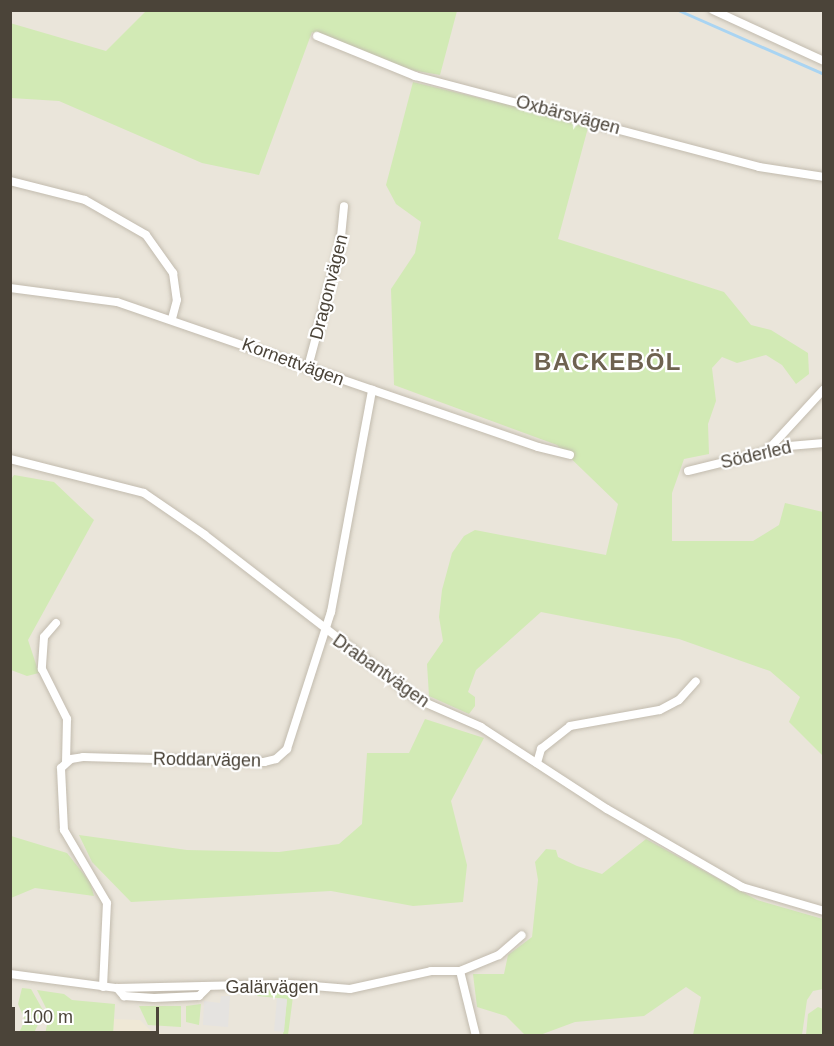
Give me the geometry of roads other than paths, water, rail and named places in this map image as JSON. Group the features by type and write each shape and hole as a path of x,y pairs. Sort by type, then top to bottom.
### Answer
{"street":[{"path":"713,10 824,61"},
{"name":"Oxbärsvägen","path":"317,36 415,76 759,167 824,177"},
{"path":"10,182 86,200 146,235 173,273 177,300 172,319"},
{"name":"Dragonvägen","path":"308,367 340,248 344,206"},
{"name":"Kornettvägen","path":"10,288 81,294 172,319 372,390 570,455"},
{"path":"766,451 824,389"},
{"name":"Roddarvägen","path":"66,762 83,758 264,762 276,759 291,741 325,632 372,390"},
{"name":"Söderled","path":"688,471 766,451 824,443"},
{"name":"Drabantvägen","path":"10,459 144,493 205,535 325,632 417,699 481,727 607,809 742,887 824,911"},
{"path":"56,622 44,637 42,669 67,719 66,762 58,776 64,830 107,903 103,987"},
{"path":"537,763 542,749 570,726 660,710 679,700 696,681"},
{"name":"Galärvägen","path":"10,974 117,988 207,988 289,984 350,989 431,971 460,971 499,955 522,935"},
{"path":"460,971 476,1035"}],"waterway":[{"path":"678,10 824,74"}],"district":[{"name":"BACKEBÖL","path":"608,362"}]}
